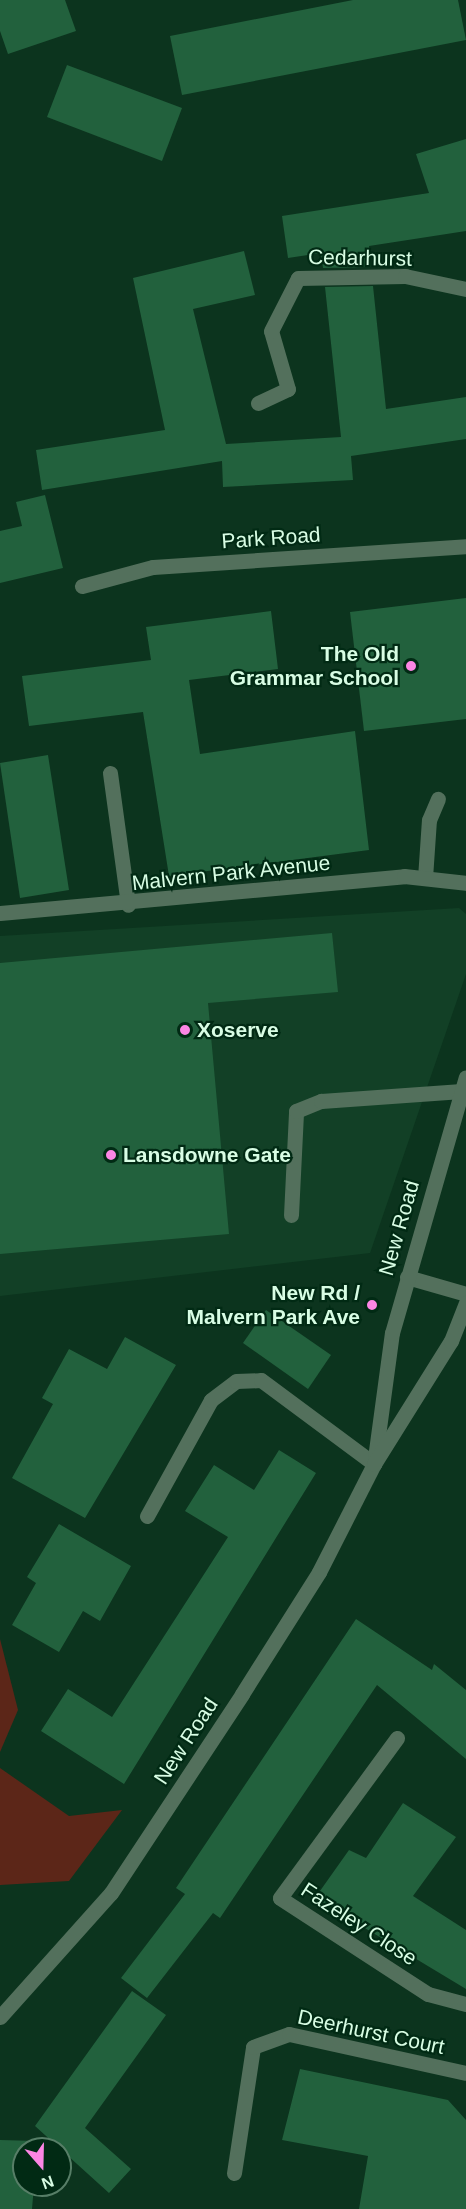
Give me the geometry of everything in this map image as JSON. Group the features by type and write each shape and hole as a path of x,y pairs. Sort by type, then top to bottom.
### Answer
{"street":[{"name":"Cedarhurst","path":"258,403 288,389 271,331 298,278 405,276 466,289"},
{"name":"Park Road","path":"82,586 153,567 466,546"},
{"path":"110,773 129,905"},
{"path":"425,878 429,820 438,799"},
{"name":"Malvern Park Avenue","path":"0,913 129,905 425,878 466,883"},
{"path":"291,1215 296,1112 321,1101 464,1084"},
{"name":"New Road","path":"374,1464 392,1333 406,1277 464,1084"},
{"path":"406,1277 466,1294"},
{"name":"New Road","path":"0,2017 111,1893 319,1572 374,1464 451,1341 466,1302"},
{"path":"147,1516 211,1400 236,1381 261,1380 374,1464"},
{"name":"Fazeley Close","path":"397,1738 280,1898 428,1994 466,2004"},
{"name":"Deerhurst Court","path":"234,2173 253,2047 289,2034 466,2073"}],"shaded area":[{"path":"459,908 466,914 466,974 370,1253 0,1296 0,936"},
{"path":"0,1639 18,1710 0,1752"},
{"path":"0,1768 69,1816 122,1810 69,1881 0,1885"}],"building":[{"path":"0,0 65,0 76,31 8,54 0,31"},
{"path":"353,0 458,0 466,40 182,95 170,36"},
{"path":"67,65 182,108 162,161 47,117"},
{"path":"466,139 466,231 369,246 371,267 323,268 321,253 288,258 282,216 429,193 416,154"},
{"path":"244,251 255,295 193,309 226,444 341,437 325,287 373,286 386,409 466,397 466,439 351,456 353,480 223,487 222,461 42,490 36,450 165,430 133,278"},
{"path":"45,495 63,568 0,583 0,531 22,526 16,502"},
{"name":"The Old Grammar School","path":"466,598 466,719 364,731 350,612"},
{"path":"271,611 278,669 189,680 200,754 355,731 369,850 169,876 143,712 29,726 22,676 151,660 146,627"},
{"path":"48,755 69,890 20,898 0,763"},
{"name":"Lansdowne Gate","path":"332,933 338,992 208,1003 229,1234 0,1254 0,963"},
{"path":"266,1310 331,1355 308,1389 243,1343"},
{"path":"125,1337 176,1365 85,1518 12,1478 53,1404 42,1398 69,1349 107,1369"},
{"path":"279,1450 316,1473 124,1784 41,1731 68,1689 112,1717 228,1537 185,1511 214,1465 254,1490"},
{"path":"59,1524 131,1566 100,1621 83,1611 59,1652 12,1625 36,1583 27,1577"},
{"path":"356,1619 432,1670 434,1664 466,1690 466,1759 377,1685 220,1918 213,1913 147,1998 121,1978 185,1894 176,1888"},
{"path":"403,1803 456,1837 413,1896 466,1930 466,1989 315,1898 349,1850 366,1858"},
{"path":"132,1991 166,2015 85,2128 131,2169 109,2193 72,2160 72,2137 47,2137 35,2126"},
{"path":"300,2069 448,2100 466,2120 466,2209 359,2209 368,2156 282,2140"},
{"path":"0,2140 12,2140 12,2197 33,2197 32,2209 0,2209"}],"place":[{"name":"The Old Grammar School","path":"411,666"},
{"name":"Xoserve","path":"185,1030"},
{"name":"Lansdowne Gate","path":"111,1155"},
{"name":"New Rd / Malvern Park Ave","path":"372,1305"}]}
